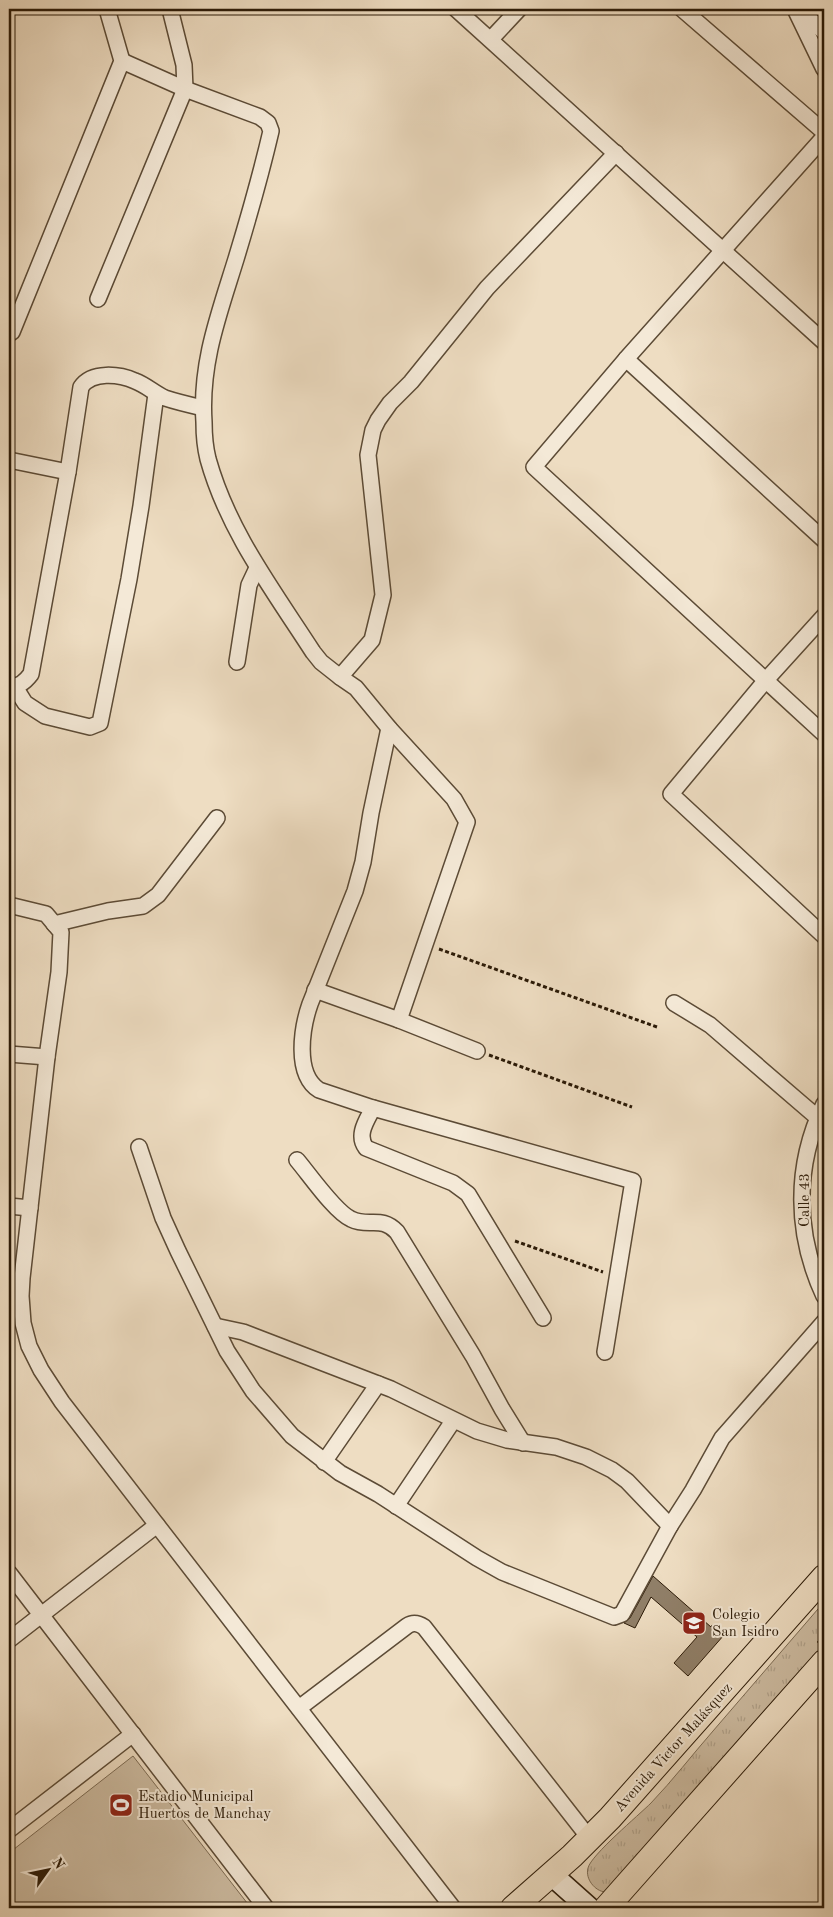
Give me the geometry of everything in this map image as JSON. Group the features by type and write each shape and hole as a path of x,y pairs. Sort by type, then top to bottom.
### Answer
{"main road":[{"name":"Avenida Victor Malásquez","path":"513,1908 590,1839 824,1577"},
{"path":"606,1908 824,1662"}],"street":[{"path":"9,331 12,332 122,61 107,9"},
{"path":"98,299 186,89 184,65 170,9"},
{"path":"456,9 824,342"},
{"path":"491,39 519,9"},
{"path":"682,9 824,132"},
{"path":"795,9 824,69"},
{"path":"799,9 824,32"},
{"path":"122,61 186,89 260,117 268,123 271,131 260,179 207,353 203,408 205,442 211,469 230,515 257,568 313,652 322,662 356,688 389,728 454,799 466,822 400,1020"},
{"path":"824,137 626,359 534,467 824,734"},
{"path":"340,677 372,640 384,595 368,455 370,442 378,420 390,403 411,382 487,288 616,153"},
{"path":"626,359 824,540"},
{"path":"156,394 141,506 100,723 90,727 45,716 25,703 12,687 25,682 31,674 68,472 80,391 84,383 99,376 116,376 135,380 156,394 177,402 203,408"},
{"path":"9,460 68,472"},
{"path":"237,662 249,585 257,568"},
{"path":"824,616 766,680 671,794 824,936"},
{"path":"389,728 371,813 364,862 355,891 306,1016 301,1042 307,1074 314,1087 319,1090 373,1108 633,1181 605,1352"},
{"path":"54,924 108,910 143,906 158,895 217,818"},
{"path":"9,905 46,914 61,932 59,972 47,1057 22,1278 16,1313 41,1370 62,1402 453,1908"},
{"path":"315,990 400,1020 477,1051"},
{"path":"674,1003 710,1025 821,1111"},
{"path":"9,1054 47,1057"},
{"path":"373,1108 361,1134 362,1143 366,1148 453,1184 468,1194 543,1318"},
{"name":"Calle 43","path":"821,1111 807,1149 804,1165 802,1213 809,1257 824,1296"},
{"path":"139,1147 163,1218 215,1326 241,1374 266,1407 292,1436 324,1462 452,1543 502,1572 614,1617 622,1614 670,1526 722,1438 824,1322"},
{"path":"296,1160 346,1217 359,1222 379,1221 397,1232 473,1356 523,1443"},
{"path":"9,1206 30,1208"},
{"path":"215,1326 242,1332 378,1384 429,1406 453,1421 492,1436 523,1443 556,1447 599,1463 627,1481 670,1526"},
{"path":"324,1462 378,1384"},
{"path":"396,1506 453,1421"},
{"path":"9,1640 156,1524"},
{"path":"9,1573 266,1908"},
{"path":"298,1708 407,1626 415,1623 420,1624 590,1839"},
{"path":"9,1830 133,1734"},
{"path":"552,1875 589,1908"}],"path":[{"path":"442,950 657,1027"},
{"path":"477,1051 632,1107"},
{"path":"511,1240 609,1274"}],"green space":[{"path":"824,1602 824,1650 605,1892 594,1887 589,1880 587,1872 597,1854 651,1803"},
{"name":"Estadio Municipal Huertos de Manchay","path":"133,1756 251,1908 9,1908 9,1853"}],"building":[{"name":"Colegio San Isidro","path":"653,1576 711,1627 712,1625 724,1635 688,1676 674,1663 697,1637 651,1597 635,1628 624,1623 630,1618"}],"place":[{"name":"Colegio San Isidro","path":"694,1623"},
{"name":"Estadio Municipal Huertos de Manchay","path":"121,1805"}]}
